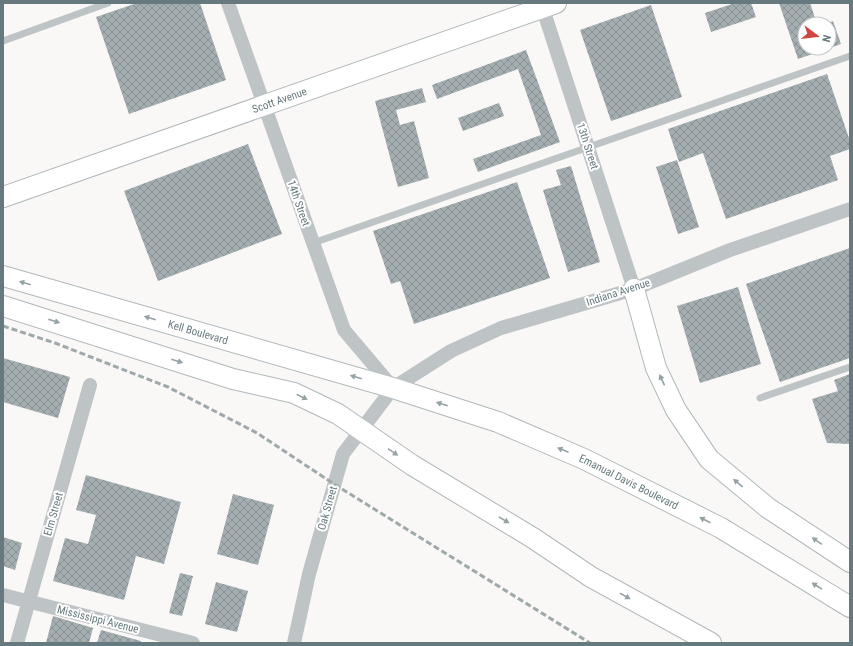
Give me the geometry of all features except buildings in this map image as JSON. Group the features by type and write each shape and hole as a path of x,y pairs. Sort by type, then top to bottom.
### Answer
{"main road":[{"name":"Scott Avenue","path":"3,197 547,5"},
{"name":"Kell Boulevard","path":"3,276 393,388"},
{"path":"634,289 656,368 676,410 709,459 768,508 850,562"},
{"path":"3,306 233,379 294,393 338,414 412,465 533,538 591,577 711,643"},
{"name":"Emanual Davis Boulevard","path":"393,388 498,422 584,458 721,528 850,607"}],"street":[{"name":"14th Street","path":"228,3 344,330 393,388"},
{"name":"13th Street","path":"547,5 588,147 634,289"},
{"name":"Indiana Avenue","path":"393,388 451,351 501,328 634,289 730,250 850,209"},
{"name":"Elm Street","path":"17,643 90,385"},
{"name":"Oak Street","path":"294,643 309,574 342,454 393,388"},
{"name":"Mississippi Avenue","path":"3,595 28,603 193,643"}],"lane":[{"path":"3,41 108,3"},
{"path":"313,243 850,56"},
{"path":"760,398 850,367"}],"railway":[{"path":"3,326 55,343 168,387 257,433 334,484 590,643"}]}
